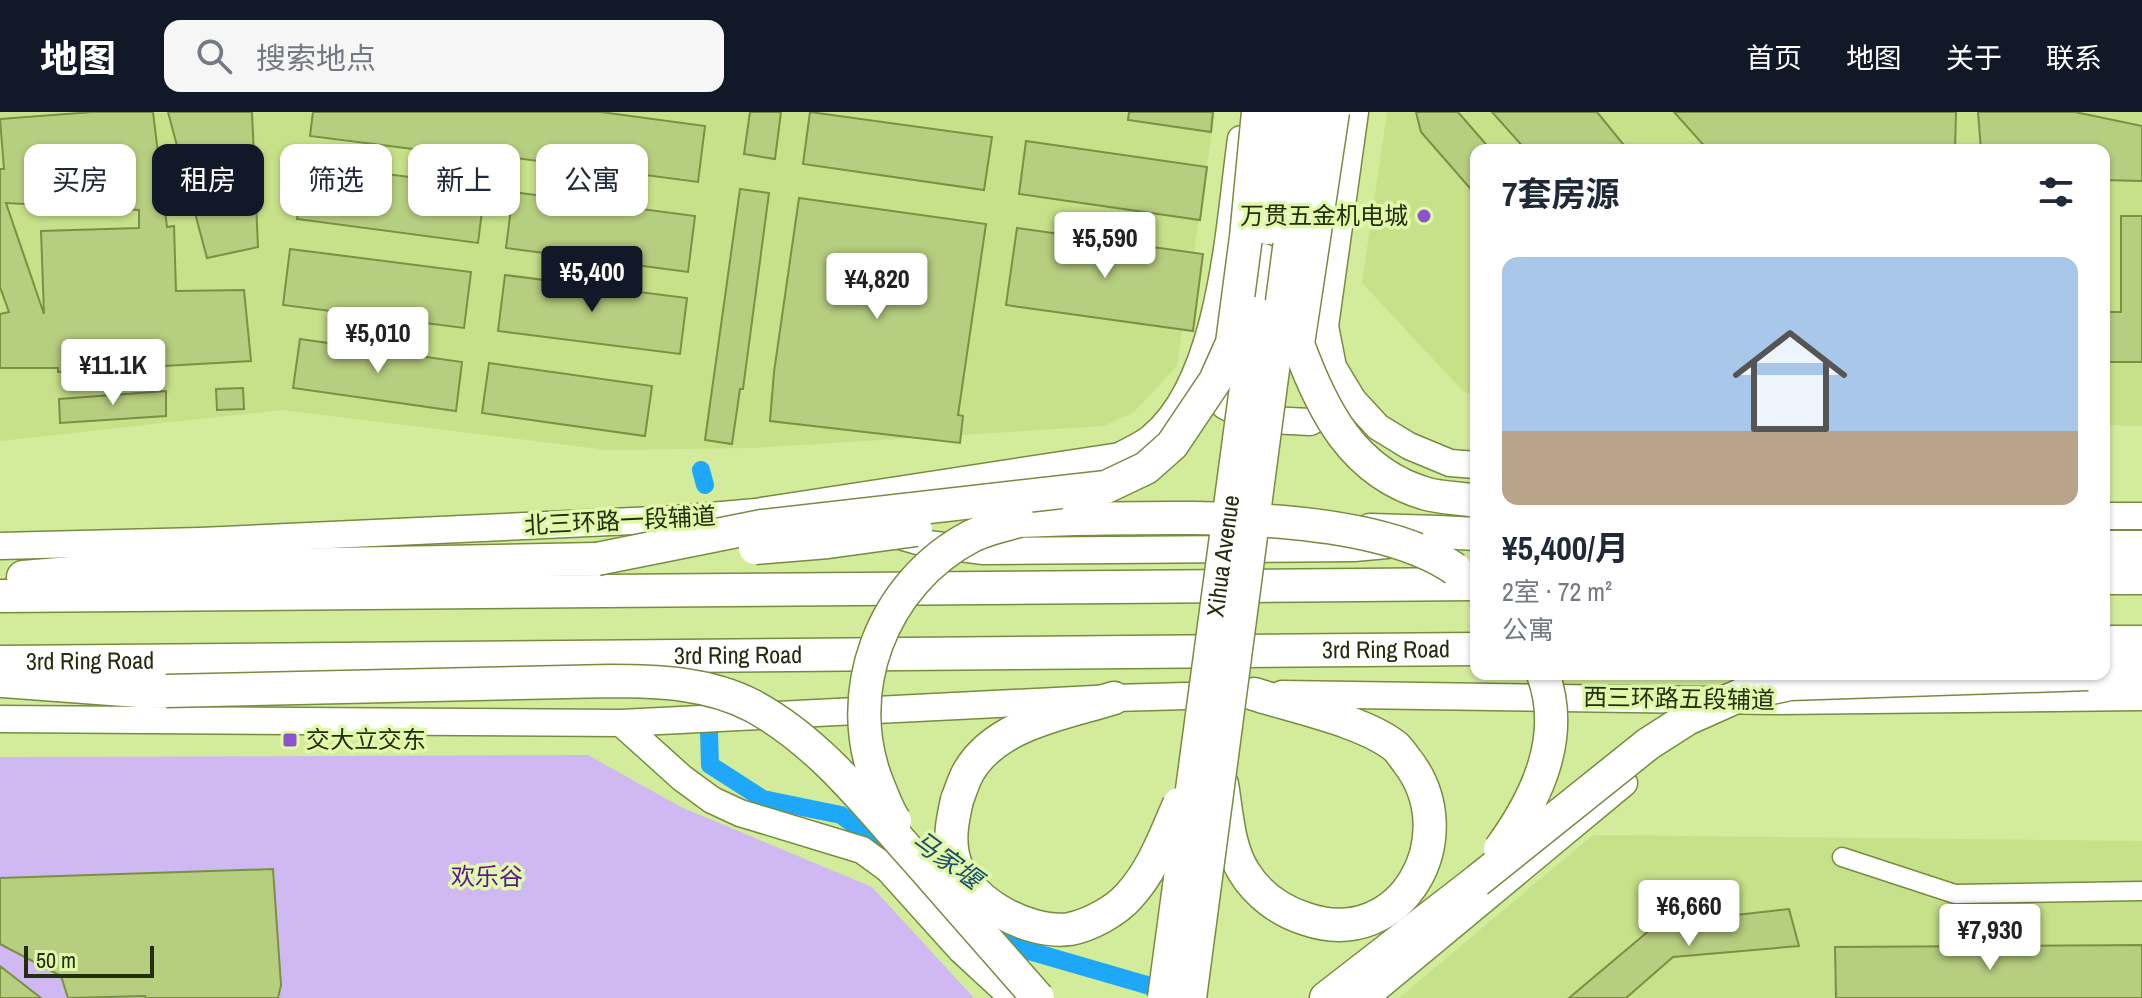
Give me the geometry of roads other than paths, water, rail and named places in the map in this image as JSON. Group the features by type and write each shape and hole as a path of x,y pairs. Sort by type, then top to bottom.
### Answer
{"highway":[{"name":"Xihua Avenue","path":"1164,998 1207,771 1282,205 1307,112"},
{"name":"Xihua Avenue","path":"1260,116 1282,205"},
{"path":"1232,343 1260,116"},
{"path":"1282,205 1331,124"},
{"path":"1298,344 1331,124"},
{"path":"597,559 762,526 1106,487 1146,468 1172,445 1215,381 1275,263"},
{"path":"1275,263 1311,381 1335,427 1360,456 1385,475 1426,494 1470,500"},
{"path":"0,579 131,568 597,559 828,542 1019,521 1224,518 1332,529 1470,533"},
{"path":"940,887 891,816 876,779 866,748 863,703 867,671 886,622 915,581 937,560 972,535 1019,521"},
{"path":"1332,529 1388,539 1447,563 1470,579"},
{"path":"2110,547 2142,547"},
{"path":"2110,578 2142,578"},
{"path":"0,596 1470,583"},
{"path":"2110,642 2142,642"},
{"name":"3rd Ring Road","path":"0,662 1470,649"},
{"path":"2110,673 2142,672"},
{"path":"1477,881 1522,819 1541,780 1551,738 1549,691 1545,680"},
{"path":"1326,998 1648,744 1687,719 1743,694 1790,684 1909,680"},
{"path":"0,681 138,691 610,681 661,682 705,688 752,706 795,734 844,778 1038,998"},
{"path":"1207,771 1243,871 1265,897 1293,915 1323,925 1354,925 1381,915 1404,897 1421,869 1431,836 1429,805 1418,775 1396,747 1359,728 1254,694"},
{"path":"1114,698 1020,728 992,746 970,769 957,800 951,829 953,857 966,880 984,901 1010,918 1040,927 1070,929 1102,917 1128,898 1153,865 1207,771"},
{"name":"Xihua Avenue","path":"1190,998 1207,771"}],"main road":[{"path":"1355,112 1325,326 1333,367 1353,400 1378,427 1409,446 1450,463 1470,465"},
{"path":"756,512 1120,456 1152,437 1175,411 1209,339 1260,116"},
{"path":"1194,374 1225,406 1252,419 1310,422 1353,400"},
{"name":"北三环路一段辅道","path":"0,546 215,541 676,519 756,512 824,518 928,544 984,551 1354,548 1470,535"},
{"path":"2110,516 2142,516"},
{"name":"西三环路五段辅道","path":"1114,698 1254,694 1775,701 2142,697"},
{"path":"0,719 621,723 1114,698"},
{"path":"1365,998 1656,756 1706,727 1775,701"},
{"path":"621,723 682,778 712,800 740,813 862,850 888,869 961,950 1013,998"}],"street":[{"path":"1842,857 1955,894 2142,891"}],"waterway":[{"name":"马家堰","path":"701,470 705,485"},
{"name":"马家堰","path":"709,731 710,765 763,799 841,815 901,859"},
{"name":"马家堰","path":"983,919 1026,950 1174,993"}],"place":[{"name":"万贯五金机电城","path":"1424,216"},
{"name":"交大立交东","path":"290,740"}],"park label":[{"name":"欢乐谷","path":"487,877"}]}
